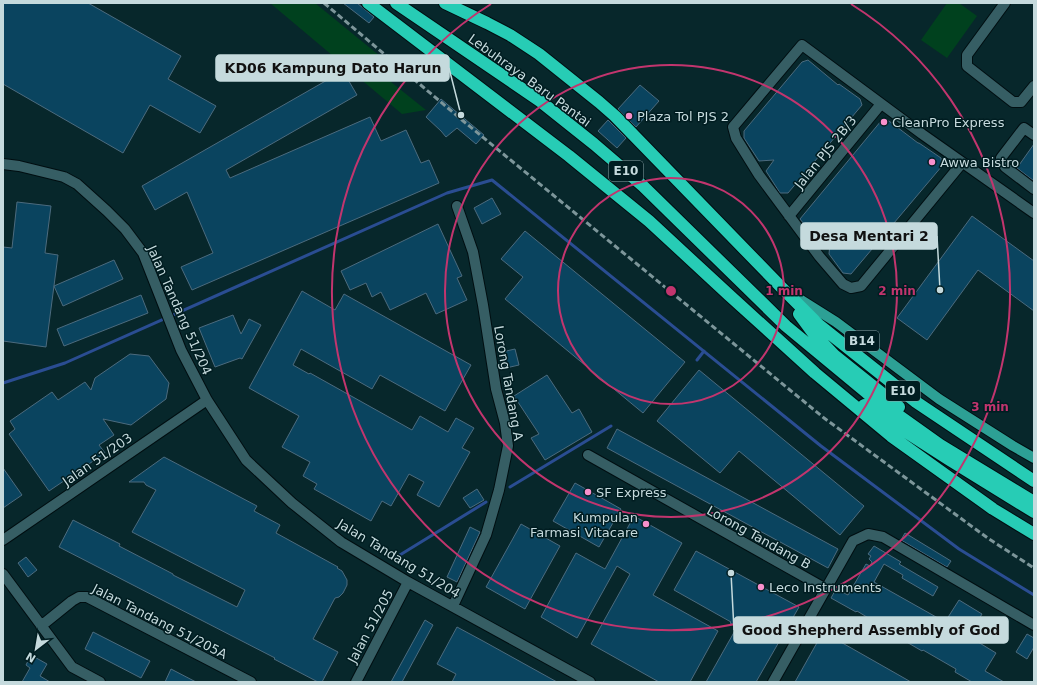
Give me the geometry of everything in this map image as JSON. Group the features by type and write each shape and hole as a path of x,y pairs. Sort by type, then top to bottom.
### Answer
{"highway":[{"path":"368,3 569,156 649,221 728,295 815,373 891,436 994,509 1034,534"},
{"name":"Lebuhraya Baru Pantai","path":"396,3 540,101 594,144 643,186 786,326 867,393 940,445 1034,502"},
{"name":"Lebuhraya Baru Pantai","path":"445,3 510,35 539,54 599,102 615,116 819,325 916,402 1034,481"},
{"path":"782,288 813,333 834,355 907,413 993,470 1034,493"},
{"path":"815,373 948,459 1034,512"}],"main road":[{"name":"B14","path":"782,288 836,322 939,400 1012,446 1034,458"}],"street":[{"path":"1005,3 967,55 967,66 1013,102 1021,102 1034,86"},
{"path":"962,163 861,286 851,288 843,284 819,256 789,216 759,175 736,138 733,127 802,45 962,163 1034,213"},
{"name":"Jalan PJS 2B/3","path":"789,216 881,104"},
{"path":"1034,135 1024,128 1001,158 1005,167 1034,189"},
{"name":"Jalan Tandang 51/204","path":"3,164 19,166 64,178 77,184 125,229 143,253 181,350 207,400 246,460 292,503 341,542 408,582 590,682"},
{"name":"Lorong Tandang A","path":"453,606 486,535 508,446 505,423 496,389 473,252 457,206"},
{"name":"Jalan 51/203","path":"3,540 207,400"},
{"name":"Lorong Tandang B","path":"588,455 826,589"},
{"path":"773,682 853,541 868,534 883,537 1034,625"},
{"path":"3,574 72,667 100,682"},
{"name":"Jalan 51/205","path":"356,682 408,582"},
{"name":"Jalan Tandang 51/205A","path":"41,626 72,601 79,597 87,597 251,682"}],"green space":[{"path":"270,3 315,3 397,70 391,82 426,110 402,114"},
{"path":"947,3 959,3 977,16 947,58 921,40"}],"building":[{"path":"3,3 88,3 181,56 168,79 216,106 200,133 150,105 123,153 3,84"},
{"path":"343,3 357,3 374,17 369,23"},
{"path":"808,60 838,85 839,84 860,99 862,105 788,193 780,193 766,171 774,160 759,161 744,138 744,131 802,62"},
{"path":"343,71 357,95 226,170 230,178 370,117 381,141 406,130 421,163 429,160 439,183 192,290 181,267 213,253 187,192 155,210 142,186"},
{"path":"640,85 659,101 636,127 618,109"},
{"path":"441,99 484,135 476,144 457,128 446,137 426,117"},
{"path":"608,120 626,138 617,148 598,131"},
{"path":"881,121 889,121 941,158 942,166 851,274 843,273 829,254 830,243 819,243 800,219"},
{"path":"1034,144 1034,181 1017,168"},
{"path":"492,198 501,214 482,224 474,208"},
{"path":"17,202 51,206 45,253 58,255 46,347 3,341 3,247 12,248"},
{"path":"972,216 1034,261 1034,311 978,270 927,340 897,318"},
{"path":"438,224 462,276 457,278 467,300 436,314 426,293 390,310 381,292 372,297 366,283 350,290 341,271"},
{"path":"525,231 685,362 643,413 505,299 523,277 501,259"},
{"path":"114,260 123,279 63,306 54,286"},
{"path":"302,291 335,310 344,294 471,365 445,411 380,375 372,389 301,349 293,365 412,430 420,416 448,432 456,418 474,428 462,448 470,452 439,507 417,495 424,482 409,474 391,506 382,501 371,521 314,489 317,484 303,476 310,462 282,447 299,416 249,388"},
{"path":"141,295 148,313 64,346 57,329"},
{"path":"233,315 241,334 249,319 261,325 242,359 240,358 215,367 199,328"},
{"path":"515,349 519,365 506,368 502,352"},
{"path":"130,354 149,356 169,383 166,399 131,425 103,419 114,435 99,445 105,453 49,491 9,434 15,429 10,421 52,392 58,400 85,382 91,390 95,378"},
{"path":"699,370 864,506 840,535 739,451 720,473 657,421"},
{"path":"547,375 572,413 579,409 592,432 545,460 531,438 539,434 514,396"},
{"path":"617,429 838,549 828,568 607,448"},
{"path":"164,457 257,506 254,511 280,525 276,533 338,567 337,568 342,571 347,580 347,585 343,593 339,597 335,598 313,639 338,652 322,682 318,682 274,659 275,658 59,547 73,520 120,544 119,546 173,575 237,607 245,590 132,532 156,490 146,485 144,482 129,482"},
{"path":"3,468 22,495 3,508"},
{"path":"575,483 621,509 599,547 553,521"},
{"path":"477,489 484,500 470,508 463,498"},
{"path":"634,516 682,543 653,595 718,631 690,682 659,682 591,644 630,574 617,566 577,638 541,617 576,553 605,569"},
{"path":"521,524 560,546 525,609 486,587"},
{"path":"470,527 480,532 457,582 447,577"},
{"path":"905,533 951,561 947,567 901,540"},
{"path":"874,546 901,562 899,564 938,587 933,596 902,578 903,575 884,564 874,582 945,622 959,600 982,614 970,634 975,636 973,639 996,653 985,671 1004,682 972,682 955,672 956,669 874,623 875,622 857,611 856,612 831,598 836,589 848,595 866,564 870,566 872,562 869,559 871,556 868,554"},
{"path":"696,551 799,607 756,682 706,682 737,627 730,623 731,622 674,590"},
{"path":"26,557 37,570 28,577 18,563"},
{"path":"425,620 433,625 402,682 391,682"},
{"path":"457,627 557,682 452,682 456,674 437,664"},
{"path":"93,632 150,661 141,678 85,649"},
{"path":"823,632 911,682 795,682"},
{"path":"1027,634 1034,638 1034,647 1027,659 1016,652"},
{"path":"31,655 47,664 40,676 50,682 22,682 30,668 26,665"},
{"path":"171,669 196,682 165,682"}],"waterway":[{"path":"3,383 65,363 447,193 492,180 821,446 959,549 1034,595"},
{"path":"697,360 704,351"},
{"path":"510,487 611,426"},
{"path":"395,558 486,502"}],"railway":[{"path":"324,3 462,120 824,418 989,539 1034,568"}],"place":[{"name":"KD06 Kampung Dato Harun","path":"461,115"},
{"name":"Plaza Tol PJS 2","path":"629,116"},
{"name":"CleanPro Express","path":"884,122"},
{"name":"Awwa Bistro","path":"932,162"},
{"name":"Desa Mentari 2","path":"940,290"},
{"name":"SF Express","path":"588,492"},
{"name":"Kumpulan Farmasi Vitacare","path":"646,524"},
{"name":"Good Shepherd Assembly of God","path":"731,573"},
{"name":"Leco Instruments","path":"761,587"}]}
